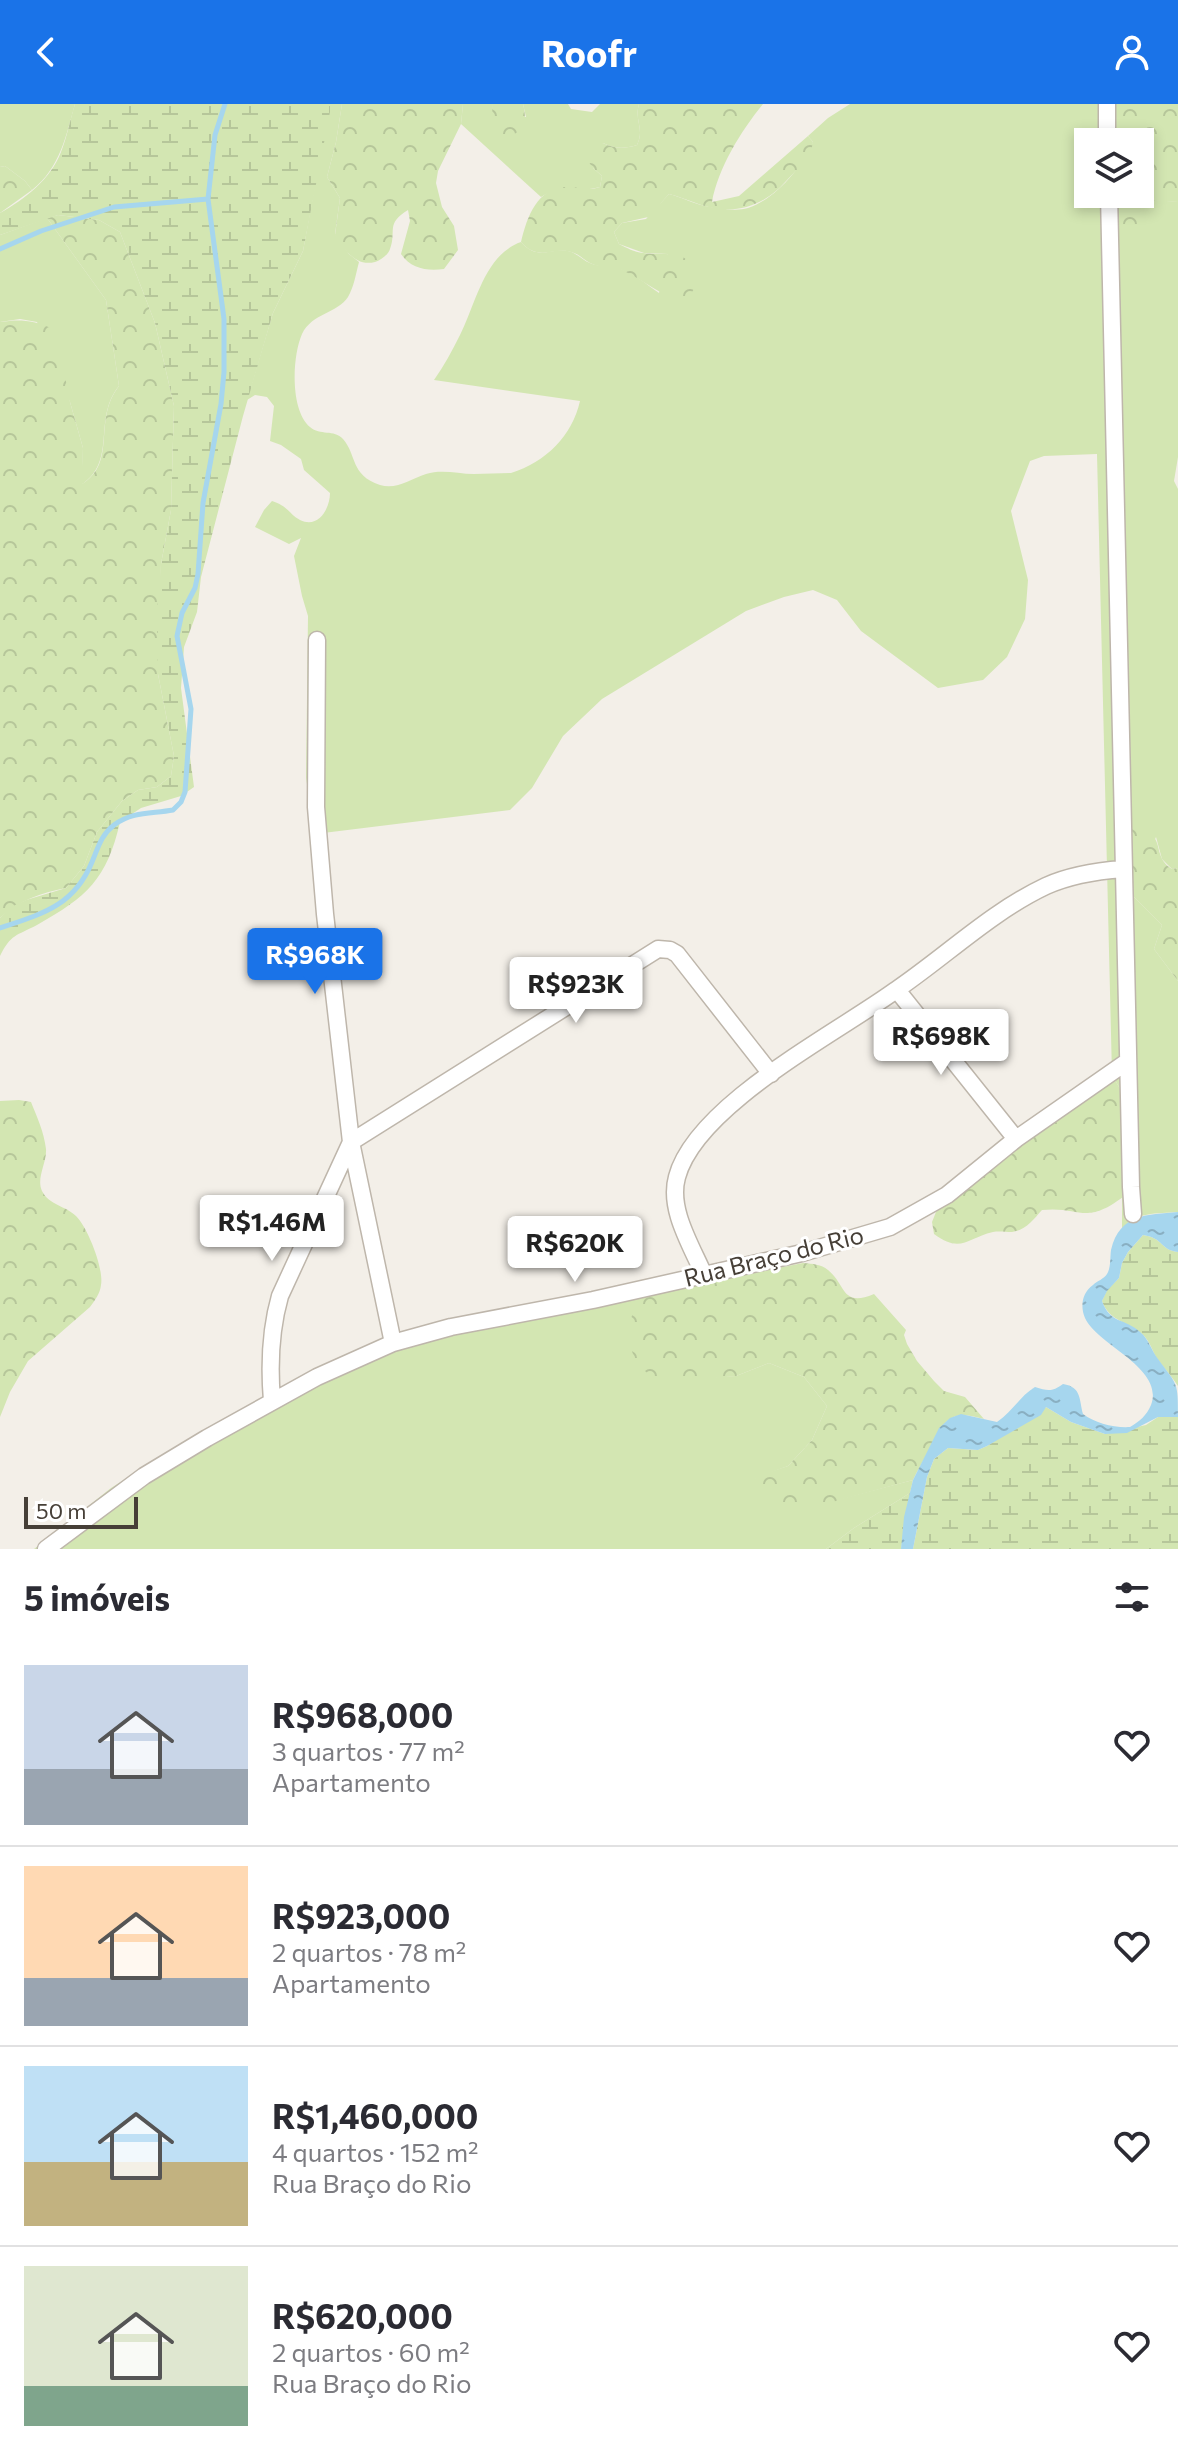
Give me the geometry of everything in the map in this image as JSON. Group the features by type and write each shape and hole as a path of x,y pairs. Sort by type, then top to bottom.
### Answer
{"street":[{"path":"1107,104 1107,128"},
{"path":"1109,208 1133,1214"},
{"path":"317,640 316,807 325,914 351,1142 393,1343"},
{"path":"704,1275 676,1207 677,1178 694,1141 733,1101 897,990 988,921 1047,885 1098,871 1123,869"},
{"path":"272,1401 270,1353 274,1316 280,1296 351,1142 658,949 677,954 771,1074"},
{"path":"897,990 1016,1139"},
{"name":"Rua Braço do Rio","path":"46,1549 144,1476 272,1401 393,1343 451,1327 593,1300 802,1253 890,1227 947,1195 1016,1139 1128,1061"}],"green space":[{"path":"0,104 75,104 56,162 32,190 5,166 0,167"},
{"path":"75,104 330,104 330,112 303,251 273,313 201,577 197,612 184,647 181,688 194,787 181,796 141,808 120,822 109,858 92,884 69,905 15,936 0,956 0,918 11,907 26,900 66,888 84,866 97,832 122,801 138,790 157,787 171,776 174,756 158,674 157,613 161,564 171,510 174,406 155,323 120,232 99,220 58,215 0,235 0,213 36,188 51,171 65,140"},
{"path":"330,104 342,104 327,177 340,198 335,234 359,262 348,297 338,307 312,322 302,334 295,369 299,409 310,427 343,439 359,470 370,481 380,485 398,485 438,472 511,473 535,462 556,446 571,425 580,401 434,380 460,335 490,269 508,248 521,242 538,252 568,251 587,262 627,271 659,293 668,254 644,253 619,244 614,232 622,223 646,219 669,194 700,205 726,209 743,209 758,204 778,190 802,162 813,142 808,136 850,104 1106,104 1107,128 1074,128 1074,208 1154,208 1154,200 1178,202 1178,457 1174,481 1178,489 1178,868 1172,869 1162,859 1156,837 1132,895 1162,925 1154,949 1178,981 1178,1212 1140,1216 1122,1230 1122,1092 1112,1075 1097,454 1044,456 1030,461 1011,511 1028,580 1025,619 1007,657 983,680 938,688 861,631 837,600 813,590 746,611 602,699 563,736 532,788 510,810 315,834 306,778 308,616 294,556 301,538 289,544 255,527 272,501 300,520 313,522 326,511 330,493 304,470 301,459 270,441 274,406 267,397 255,395 247,400 273,313 303,251"},
{"path":"342,104 463,104 461,124 438,171 436,183 442,207 454,226 458,250 444,269 420,268 401,254 410,221 408,210 396,219 389,251 375,262 356,259 335,235 340,198 327,177"},
{"path":"463,104 492,104 494,115 526,117 523,104 568,104 571,109 592,112 600,104 639,104 639,139 637,145 624,148 603,143 593,168 602,176 600,187 558,190 541,197 461,124"},
{"path":"492,104 523,104 525,117 520,131 502,135 493,127"},
{"path":"639,104 763,104 732,150 719,176 712,202 739,196 808,136 813,142 809,161 776,191 757,203 736,209 715,208 669,194 661,203 657,215 622,223 614,232 619,244 634,251 675,255 693,266 695,287 682,301 621,270 594,265 567,251 541,253 521,242 530,214 548,192 557,188 600,187 602,176 586,158 593,148 603,143 620,148 637,145 640,134"},
{"path":"1106,104 1178,104 1178,202 1154,201 1154,128 1107,128"},
{"path":"5,166 32,190 0,213 0,167"},
{"path":"1111,208 1141,208 1138,223 1131,230 1115,230"},
{"path":"58,215 99,220 120,232 155,323 174,406 171,510 161,564 158,674 174,756 171,776 157,787 138,790 122,801 97,832 84,866 66,888 31,898 0,918 0,322 26,321 51,328 59,346 83,448 82,484 93,475 99,464 107,413 119,386 106,300 47,218"},
{"path":"47,218 106,300 119,386 107,412 99,464 81,485 83,448 70,402 37,322 20,319 0,322 0,235"},
{"path":"1133,827 1151,834 1165,863 1172,869 1178,868 1178,981 1154,949 1162,925 1132,895 1124,842"},
{"path":"1112,1075 1122,1092 1123,1197 1091,1213 1042,1210 1021,1229 993,1232 964,1243 951,1243 934,1234 932,1222 936,1212 993,1159"},
{"path":"0,1101 31,1102 44,1137 46,1154 40,1181 42,1191 81,1222 98,1259 101,1285 90,1307 28,1361 0,1417"},
{"path":"1143,1235 1178,1252 1178,1386 1145,1337 1115,1318 1102,1301 1107,1290 1119,1278 1128,1252"},
{"path":"803,1263 825,1268 850,1296 863,1298 874,1294 906,1330 907,1344 934,1381 944,1391 965,1397 984,1419 964,1415 945,1423 913,1480 810,1508 774,1507 754,1477 788,1466 812,1440 827,1406 804,1377 769,1363 736,1376 663,1383 650,1375 634,1357 631,1324 636,1297"},
{"path":"636,1297 701,1378 736,1376 769,1363 804,1377 827,1406 812,1440 788,1466 755,1478 810,1507 913,1480 910,1493 826,1549 34,1549 111,1488 168,1452 324,1366 421,1328"},
{"path":"1046,1407 1071,1422 1105,1434 1146,1425 1158,1417 1178,1417 1178,1549 913,1549 927,1477 934,1459 948,1448 978,1450 987,1446"},
{"path":"910,1493 901,1549 826,1549 854,1528"}],"water":[{"path":"1178,1212 1178,1252 1143,1235 1128,1252 1119,1278 1102,1301 1109,1314 1146,1338 1176,1385 1178,1417 1158,1417 1127,1433 1105,1434 1071,1422 1046,1407 1041,1415 978,1450 948,1448 934,1459 927,1477 913,1549 901,1549 904,1517 913,1480 939,1428 950,1418 961,1414 997,1422 1035,1387 1050,1390 1063,1384 1077,1391 1083,1414 1099,1422 1130,1427 1145,1415 1153,1392 1148,1380 1139,1368 1092,1328 1085,1318 1082,1304 1089,1288 1107,1274 1111,1250 1121,1229 1136,1218"}],"waterway":[{"path":"0,928 43,913 66,899 85,877 103,837 114,825 135,815 173,810 185,792 191,709 177,636 182,613 195,588 198,574 203,503 224,372 224,319 208,199 215,135 225,104"},
{"path":"0,249 41,231 114,207 208,199"}]}
